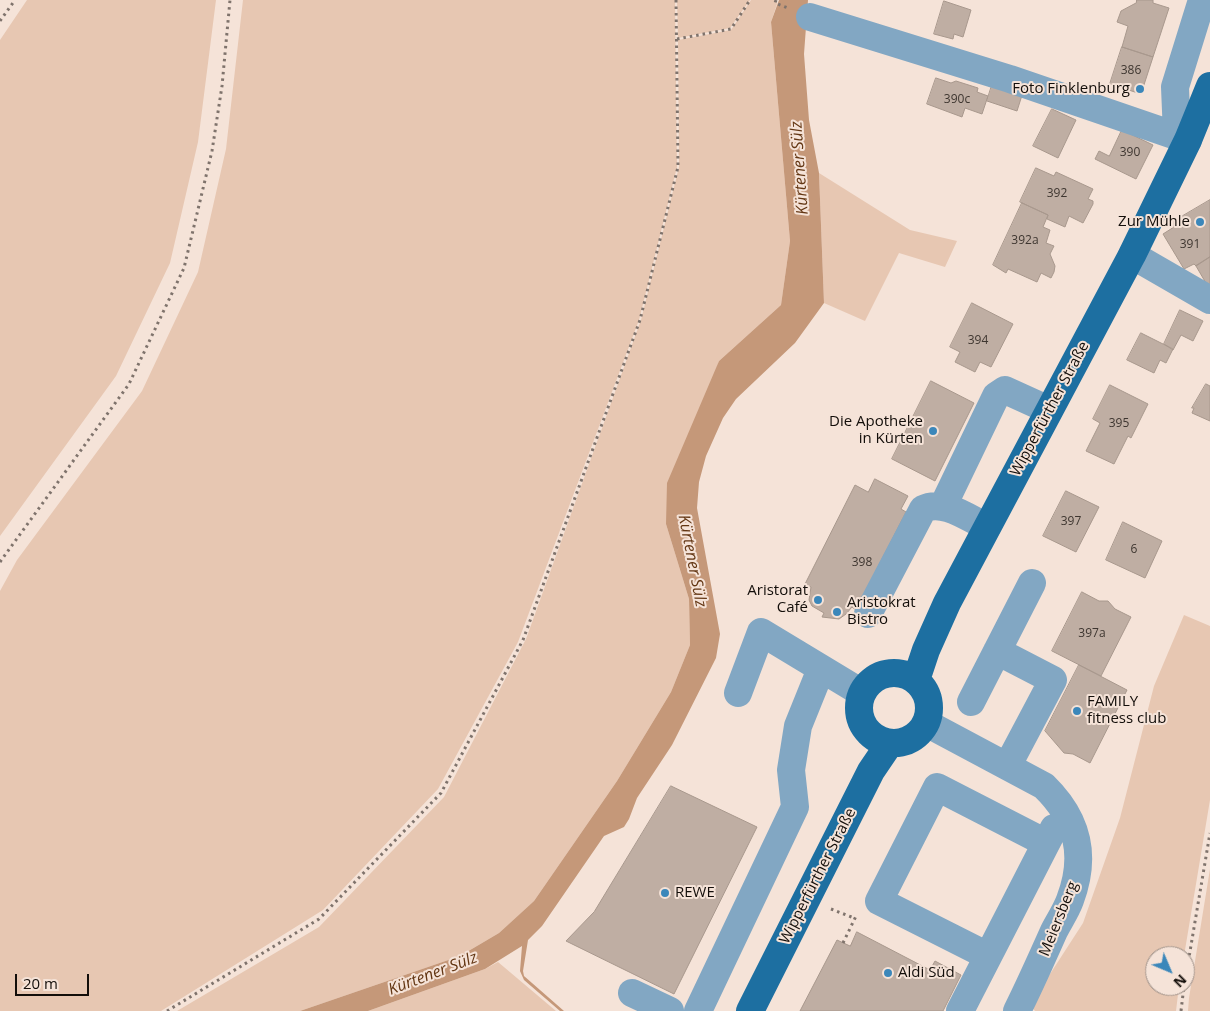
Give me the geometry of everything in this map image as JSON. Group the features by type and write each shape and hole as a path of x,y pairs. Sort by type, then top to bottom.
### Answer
{"main road":[{"name":"Wipperfürther Straße","path":"916,680 926,650 947,603 1132,255 1182,138 1210,86"},
{"path":"883,674 903,674 916,680 926,693 929,703 926,724 915,737 907,741 890,743 872,736 866,729 859,712 862,693 875,678 883,674"},
{"name":"Wipperfürther Straße","path":"750,1011 872,771 890,743"}],"street":[{"name":"Wipperfürther Straße","path":"1182,138 1175,87 1202,0"},
{"path":"810,17 1010,78 1182,138"},
{"path":"1132,255 1210,300"},
{"path":"943,506 996,396 1005,390 1050,410"},
{"path":"868,614 923,509 932,504 943,506 987,527"},
{"path":"971,702 1032,583"},
{"path":"738,693 761,632 862,693"},
{"path":"997,652 1052,680 1008,765"},
{"path":"698,1011 795,807 791,770 798,726 821,669"},
{"name":"Meiersberg","path":"926,724 1008,765 1044,786 1064,809 1074,827 1079,854 1076,883 1041,964 1017,1011"},
{"path":"988,956 879,901 937,788 1046,843"},
{"path":"960,1011 1064,809"},
{"path":"632,993 670,1011"}],"path":[{"path":"0,21 15,0"},
{"path":"0,562 129,384 184,268 212,151 222,86 230,0"},
{"path":"167,1011 319,919 441,793 523,640 640,320 678,167 676,0"},
{"path":"677,39 731,29 750,0"},
{"path":"1191,946 1210,833"},
{"path":"826,907 854,918"},
{"path":"1182,1011 1183,996"}],"shaded area":[{"path":"27,0 216,0 198,142 170,263 116,376 0,536 0,40"},
{"path":"243,0 675,0 677,167 639,320 518,642 438,789 323,910 161,1011 0,1011 0,591 17,560 142,391 198,272 226,149"},
{"path":"677,0 750,0 730,28 678,38"},
{"path":"751,0 776,0 777,4 771,22 790,241 781,305 719,361 666,524 689,599 690,645 671,692 617,781 534,901 499,933 460,956 300,1011 177,1011 319,927 444,797 526,639 641,320 679,167 678,40 731,30"},
{"path":"819,173 910,230 957,241 945,267 899,253 865,321 824,303"},
{"path":"1184,615 1210,626 1210,800 1186,946 1145,946 1145,996 1178,996 1176,1011 1035,1011 1030,1005 1083,923 1120,818 1154,686"},
{"path":"1210,869 1210,1011 1188,1011 1189,996 1195,996 1195,961"},
{"path":"498,962 556,1011 368,1011 485,969"}],"water":[{"name":"Kürtener Sülz","path":"779,0 808,0 804,54 809,120 819,173 824,303 795,343 736,399 723,418 706,456 699,482 697,508 720,634 716,658 672,745 637,798 624,827 604,836 542,926 528,940 523,971 524,976 564,1011 560,1011 524,980 520,971 522,946 485,969 368,1011 300,1011 460,956 499,933 534,901 617,781 671,692 690,645 689,599 666,524 667,483 719,361 781,305 790,241 771,22"}],"building":[{"path":"1137,0 1153,0 1153,3 1169,8 1153,57 1122,47 1128,26 1117,22 1121,11 1136,3"},
{"path":"944,1 971,10 963,37 954,34 953,39 934,34"},
{"path":"1122,47 1153,57 1141,94 1110,84"},
{"path":"936,78 951,83 956,81 978,88 977,92 988,96 982,114 965,108 962,117 927,104"},
{"path":"993,82 1023,92 1017,111 987,101"},
{"path":"1052,109 1076,120 1058,158 1033,146"},
{"path":"1122,130 1153,145 1136,179 1095,159 1099,151 1109,156"},
{"path":"1036,168 1054,176 1056,172 1093,189 1088,199 1093,201 1093,204 1083,223 1069,216 1065,227 1047,219 1048,215 1020,202"},
{"path":"1210,200 1210,257 1196,266 1194,264 1184,269 1163,234 1174,227 1171,223"},
{"path":"1022,203 1048,215 1043,227 1050,230 1046,243 1054,246 1050,254 1055,266 1054,272 1051,278 1041,273 1037,282 1008,269 1006,273 993,265"},
{"path":"1210,257 1210,290 1196,266"},
{"path":"972,303 1013,324 991,367 980,362 975,372 955,362 960,352 950,347"},
{"path":"1180,310 1203,321 1193,341 1181,335 1173,350 1164,344"},
{"path":"1141,333 1173,349 1166,363 1160,360 1154,373 1127,360"},
{"name":"Die Apotheke in Kürten","path":"931,381 974,403 935,481 892,459"},
{"path":"1206,384 1210,386 1210,421 1192,413 1194,408 1192,408"},
{"path":"1110,385 1148,404 1131,438 1128,436 1114,464 1086,451 1100,423 1093,419"},
{"path":"875,479 908,496 901,509 906,512 856,610 852,607 839,619 822,617 824,613 812,606 809,600 811,587 805,584 855,485 868,492"},
{"path":"1066,491 1099,507 1076,552 1043,536"},
{"path":"1123,522 1162,541 1145,578 1106,560"},
{"path":"1082,592 1099,601 1108,601 1115,609 1131,617 1101,676 1052,651"},
{"path":"1079,665 1127,690 1090,763 1073,754 1064,753 1045,731"},
{"name":"REWE","path":"671,786 757,827 674,994 566,941 594,912"},
{"name":"Aldi Süd","path":"857,932 930,970 935,961 961,975 943,1011 800,1011 837,940 850,946"}],"place":[{"name":"Foto Finklenburg","path":"1140,89"},
{"name":"Zur Mühle","path":"1200,222"},
{"name":"Die Apotheke in Kürten","path":"933,431"},
{"name":"Aristorat Café","path":"818,600"},
{"name":"Aristokrat Bistro","path":"837,612"},
{"name":"FAMILY fitness club","path":"1077,711"},
{"name":"REWE","path":"665,893"},
{"name":"Aldi Süd","path":"888,973"}]}
